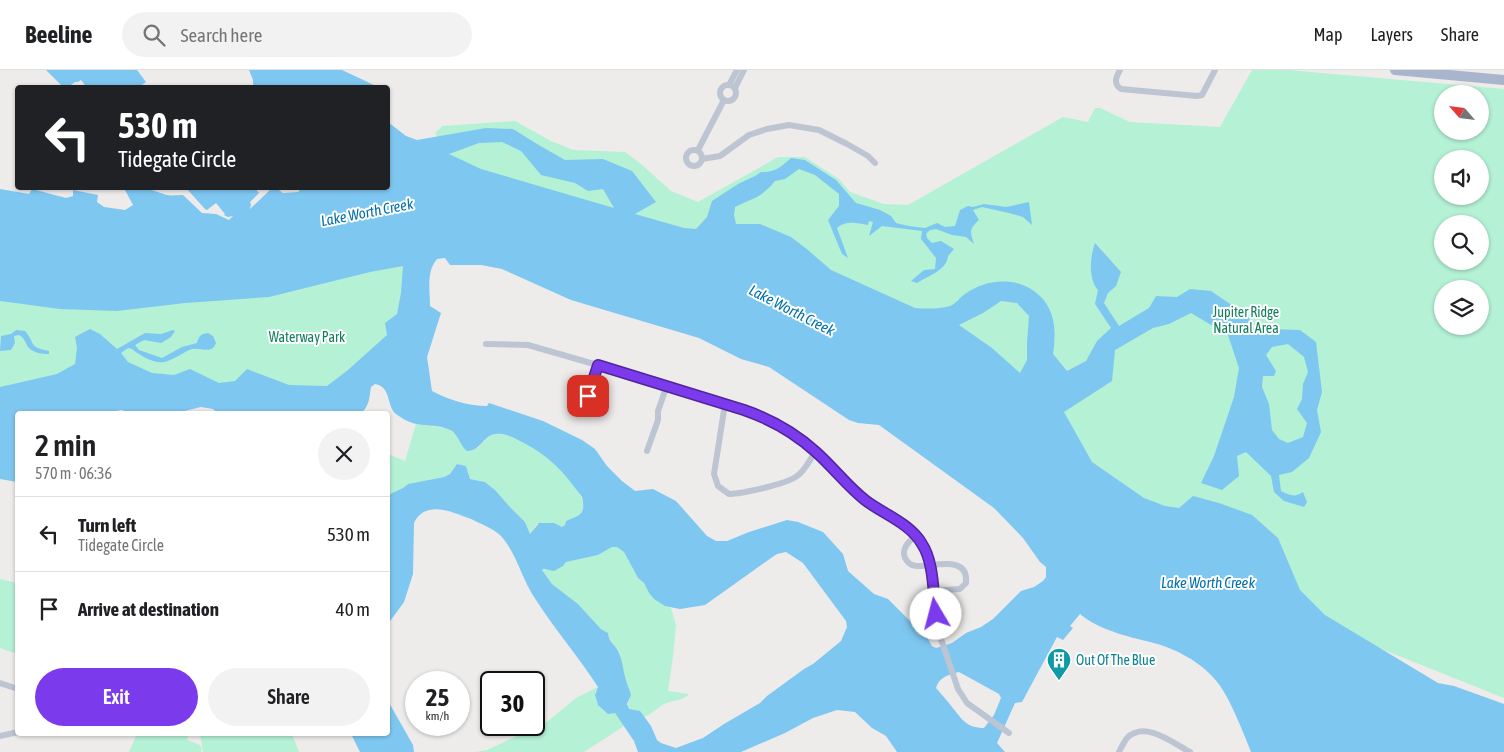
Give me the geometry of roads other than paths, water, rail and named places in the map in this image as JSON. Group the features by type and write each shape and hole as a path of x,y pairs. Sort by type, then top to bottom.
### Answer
{"main road":[{"path":"1395,70 1504,80"}],"street":[{"path":"732,86 737,70"},
{"path":"732,86 744,70"},
{"path":"1120,70 1116,82 1121,89 1196,96 1202,95 1215,70"},
{"path":"723,86 732,86 737,93 735,98 731,101 724,100 720,92 723,86"},
{"path":"698,150 724,100"},
{"path":"702,159 720,156 749,135 789,125 819,130 868,156 875,163"},
{"path":"698,150 702,155 699,164 689,165 686,161 686,156 689,151 698,150"},
{"path":"486,344 528,344 725,404 764,417 816,451 857,494 872,506 906,527 923,544 932,571 938,633 958,689 963,698 1009,733"},
{"path":"588,396 598,365"},
{"path":"647,451 658,420 658,411 666,385"},
{"path":"725,404 714,474 718,486 729,494 789,481 797,476 816,451"},
{"path":"916,535 906,546 904,553 911,565 952,564 960,567 965,572 966,583 960,589 933,591"},
{"path":"0,683 15,689"},
{"path":"1118,752 1128,737 1141,731 1155,733 1178,749 1190,752"},
{"path":"0,736 15,733"}],"water":[{"path":"46,70 137,70 146,82 142,85 85,85 81,80 71,85 61,85"},
{"path":"249,70 342,70 374,85 253,85"},
{"name":"Lake Worth Creek","path":"390,124 406,136 417,140 486,128 513,129 565,160 603,159 632,171 656,202 635,214 684,228 696,229 707,217 712,201 761,172 777,169 791,158 805,160 836,180 856,203 880,210 891,216 896,223 909,226 925,228 937,223 945,227 955,226 960,210 968,206 973,207 984,204 1006,207 1029,202 1032,225 1023,217 1009,213 982,207 973,210 979,220 971,231 974,244 966,237 952,235 936,229 930,230 926,234 932,243 941,241 954,249 941,269 917,283 911,281 924,270 935,269 936,258 921,239 922,231 882,226 869,236 873,222 869,221 868,225 852,223 840,225 837,228 848,258 842,254 828,220 839,206 839,194 815,175 799,169 785,179 775,181 756,197 735,207 734,215 736,224 760,224 791,237 831,270 915,308 942,308 950,306 963,295 993,282 1013,282 1023,285 1040,296 1049,309 1054,323 1053,354 1067,371 1086,361 1097,341 1111,328 1095,304 1098,290 1091,274 1091,268 1095,243 1121,272 1116,286 1108,293 1104,303 1119,326 1149,308 1156,296 1177,297 1190,289 1211,291 1248,316 1256,334 1268,329 1300,330 1316,342 1322,392 1317,410 1321,432 1309,458 1292,472 1279,475 1281,491 1289,495 1303,492 1307,502 1304,507 1284,501 1274,492 1271,476 1246,452 1237,456 1239,476 1222,490 1201,483 1214,456 1234,397 1239,368 1228,335 1191,313 1169,324 1153,328 1115,350 1112,381 1064,412 1092,462 1144,498 1165,506 1179,508 1193,496 1252,515 1278,538 1300,590 1325,615 1438,683 1454,686 1504,704 1504,752 1251,752 1228,699 1212,675 1196,662 1178,652 1104,628 1080,614 1070,626 1073,628 1063,640 1057,637 1022,702 1015,703 997,743 1005,752 897,752 886,736 872,728 855,712 837,710 813,718 785,733 741,752 638,752 634,741 615,713 608,714 598,705 595,695 598,687 536,600 507,543 498,533 487,526 456,513 440,509 425,511 419,516 414,523 413,574 404,602 390,621 390,494 408,484 444,477 450,474 457,464 466,466 470,479 485,482 495,490 525,522 530,534 539,523 554,523 562,527 566,521 581,514 583,503 582,497 568,479 538,451 516,439 496,434 488,437 476,448 467,451 452,431 414,423 398,416 393,411 384,389 375,384 371,387 367,405 363,411 215,411 201,407 184,411 15,411 15,482 0,479 0,387 57,374 75,364 77,348 75,337 90,329 100,334 117,349 145,333 161,334 173,330 175,331 171,337 161,343 144,340 135,345 139,350 162,358 182,347 197,343 199,337 203,334 208,333 213,336 216,343 212,349 192,349 164,362 151,360 128,348 121,353 128,362 152,373 174,375 190,369 219,383 235,381 247,369 289,385 327,386 387,335 385,323 397,314 403,266 370,272 269,297 185,303 117,311 60,309 0,301 0,189 29,194 31,190 36,190 66,198 73,196 73,190 98,195 97,202 104,207 125,210 133,205 125,190 152,190 167,195 183,195 202,213 216,214 229,220 233,216 228,217 224,215 216,203 207,210 188,190 257,190 259,193 250,202 250,209 270,190 279,190 283,193 298,192 300,190 390,190","holes":["502,142 521,151 541,175 575,183 588,191 603,189 614,208 481,169 449,154 479,143","445,258 450,265 481,265 502,269 571,300 699,338 741,359 769,367 849,420 879,425 994,508 1023,538 1040,562 1046,567 1046,577 1034,587 1021,591 993,619 981,627 966,633 952,643 936,648 932,646 926,635 888,599 874,594 848,571 843,554 823,532 798,522 787,520 727,541 716,541 707,536 676,501 653,489 635,491 607,466 595,449 582,440 543,421 489,403 487,406 466,404 432,391 427,357 441,313 430,306 429,281 431,270 437,259","1001,301 1017,303 1029,316 1027,360 1020,373 992,348 959,325","1288,344 1304,357 1308,372 1303,384 1302,399 1297,409 1307,423 1303,437 1288,443 1279,439 1272,430 1269,404 1262,387 1263,376 1274,376 1276,371 1266,355 1272,347","612,547 617,547 624,552 638,578 644,583 654,599 665,606 680,609 705,605 777,554 786,552 803,563 846,621 847,627 841,641 760,703 703,738 676,748 657,740 651,726 640,711 629,709 627,704 631,695 618,650 609,639 608,633 601,629 578,604 552,584 542,570 554,571 566,562 598,555","959,672 999,694 1001,698 994,715 984,728 978,728 965,722 936,688 937,684 944,677"]},
{"path":"16,330 25,331 35,346 49,351 49,354 31,350 19,335 14,336 15,343 11,350 0,351 1,336 11,334"},
{"path":"390,705 405,731 405,736 408,736 413,745 414,752 360,752 352,736 390,736"}],"place":[{"name":"Out Of The Blue","path":"1059,681"}],"park label":[{"name":"Jupiter Ridge Natural Area","path":"1246,320"},
{"name":"Waterway Park","path":"307,337"}]}
